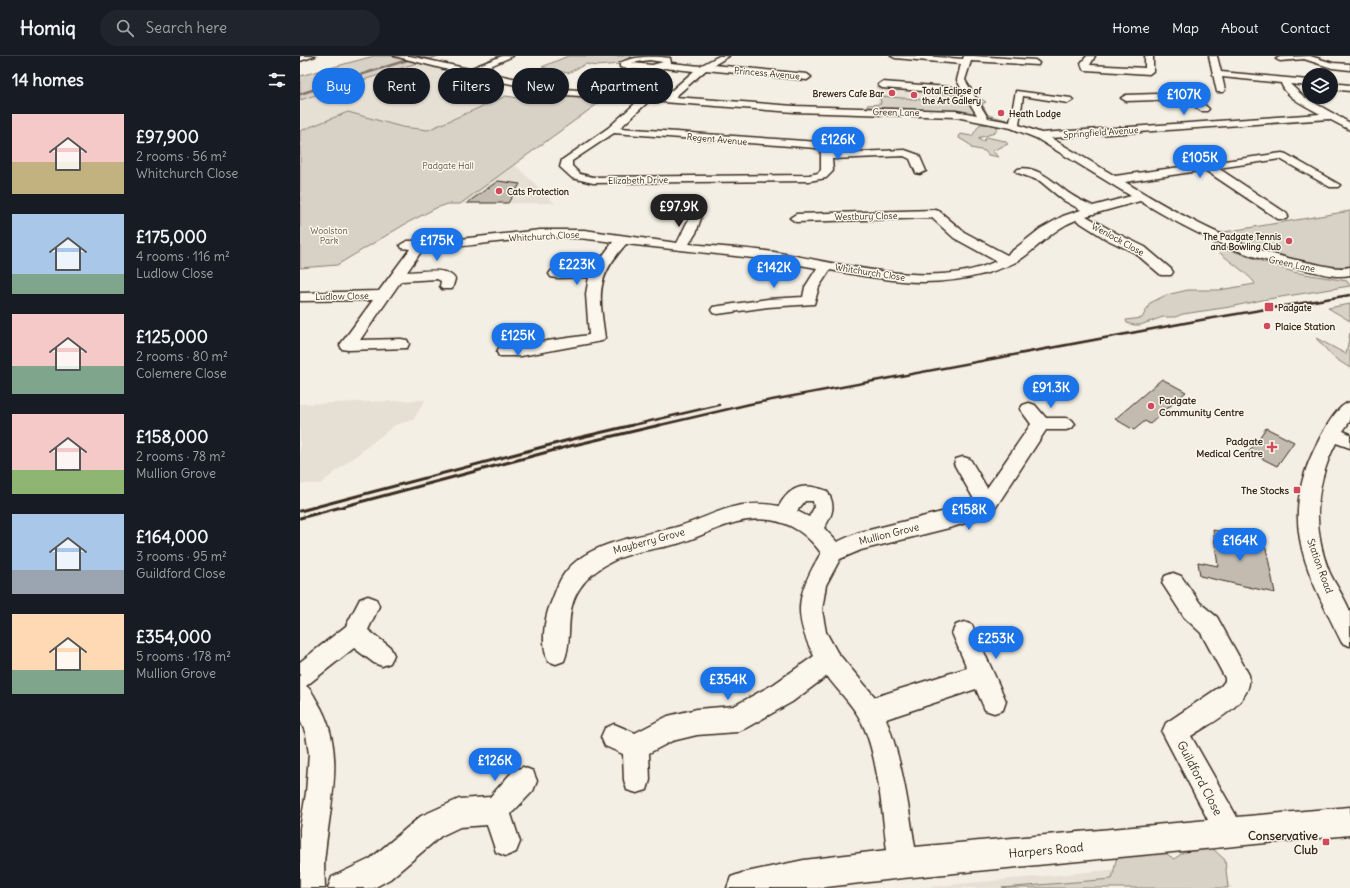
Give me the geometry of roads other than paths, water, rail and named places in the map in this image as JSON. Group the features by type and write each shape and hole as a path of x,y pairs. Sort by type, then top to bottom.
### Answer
{"street":[{"path":"300,59 311,56"},
{"path":"478,68 509,56"},
{"path":"673,94 703,68 725,56"},
{"path":"895,56 1036,60 1035,74"},
{"path":"1091,56 1085,63 1086,67 1148,79"},
{"path":"1149,56 1148,79 1158,97"},
{"path":"1213,56 1220,90"},
{"path":"1280,59 1302,56 1332,65 1350,67"},
{"name":"Green Lane","path":"406,58 450,68"},
{"path":"967,59 961,80 984,119"},
{"name":"Princess Avenue","path":"664,66 807,77"},
{"path":"1217,74 1302,82"},
{"name":"Green Lane","path":"504,79 560,91 577,92"},
{"path":"1284,80 1287,88 1329,116 1350,127"},
{"path":"882,85 915,84 967,91"},
{"path":"1338,87 1350,88"},
{"path":"1014,126 1019,93 1068,100"},
{"path":"1126,98 1188,96 1204,109"},
{"name":"Green Lane","path":"673,100 794,109 944,113 984,119 1014,126 1040,136 1196,228 1248,252 1285,264 1349,272"},
{"name":"Elizabeth Drive","path":"640,104 612,130 568,160 566,166 576,176 593,180 809,178 822,176 827,171 824,151"},
{"name":"Springfield Avenue","path":"1040,136 1329,116"},
{"name":"Regent Avenue","path":"612,130 824,151 905,153 915,157 920,171"},
{"path":"1114,180 1282,156 1334,186"},
{"path":"1208,167 1282,216"},
{"path":"1028,175 1049,182 1067,197 1091,210"},
{"name":"Whitchurch Close","path":"413,245 456,244 524,235 559,234 624,238 680,247 772,256 890,277 925,279 966,274 996,266 1023,251 1045,232 1076,215 1142,197"},
{"name":"Westbury Close","path":"796,217 933,209 959,235 1007,261"},
{"path":"679,218 696,213 690,233 680,247"},
{"name":"Wenlock Close","path":"1076,215 1111,236 1140,250 1162,268 1141,266"},
{"path":"506,351 522,351 597,344 592,298 596,273 610,253 624,238"},
{"name":"Ludlow Close","path":"401,344 340,345 384,295 397,277 413,245"},
{"path":"718,310 768,303 809,307 812,287 826,265"},
{"path":"556,274 596,273"},
{"path":"397,277 439,276 448,279 447,286"},
{"name":"Ludlow Close","path":"300,297 384,295"},
{"name":"Station Road","path":"1350,408 1331,434 1314,468 1308,493 1308,531 1310,544 1325,584 1350,635"},
{"name":"Mullion Grove","path":"834,553 857,542 953,520 973,512 987,504 1035,416 1066,424"},
{"path":"1331,434 1350,441"},
{"path":"963,464 987,504"},
{"path":"784,514 799,494 814,493 820,496 825,507 813,528"},
{"name":"Mayberry Grove","path":"556,653 557,618 571,582 592,561 610,551 680,535 721,518 746,511 764,511 784,514 801,520 813,528 825,540 834,553"},
{"path":"834,553 815,583 811,610 815,634 829,660 870,711 881,740 890,776 903,863"},
{"name":"Guildford Close","path":"1173,583 1192,610 1209,625 1237,675 1238,682 1236,688 1230,695 1175,732 1230,833"},
{"path":"300,677 354,634 368,606"},
{"path":"964,633 994,701"},
{"path":"354,634 382,655"},
{"path":"637,780 625,742 697,722 737,719 783,694 829,660"},
{"path":"870,711 983,675"},
{"path":"300,696 311,711 320,738 322,783 305,857 310,888"},
{"path":"343,888 380,869 431,826 459,813 496,810 523,781"},
{"path":"496,810 506,842"},
{"name":"Harpers Road","path":"742,888 804,875 903,863 1350,821"}],"waterway":[{"path":"300,94 420,56"}],"railway":[{"path":"656,426 750,404 1201,320 1350,295"},
{"path":"629,426 719,405"},
{"path":"300,511 569,440 633,425"},
{"path":"300,518 570,446 660,425"}],"place":[{"name":"Brewers Cafe Bar","path":"892,93"},
{"name":"Total Eclipse of the Art Gallery","path":"914,95"},
{"name":"Heath Lodge","path":"1001,113"},
{"name":"Cats Protection","path":"499,191"},
{"name":"The Padgate Tennis and Bowling Club","path":"1289,241"},
{"name":"Padgate","path":"1269,307"},
{"name":"Plaice Station","path":"1267,326"},
{"name":"Padgate Community Centre","path":"1151,406"},
{"name":"Padgate Medical Centre","path":"1272,447"},
{"name":"The Stocks","path":"1297,490"},
{"name":"Conservative Club","path":"1326,842"}],"park label":[{"name":"Padgate Hall","path":"448,165"},
{"name":"Woolston Park","path":"329,236"}]}
